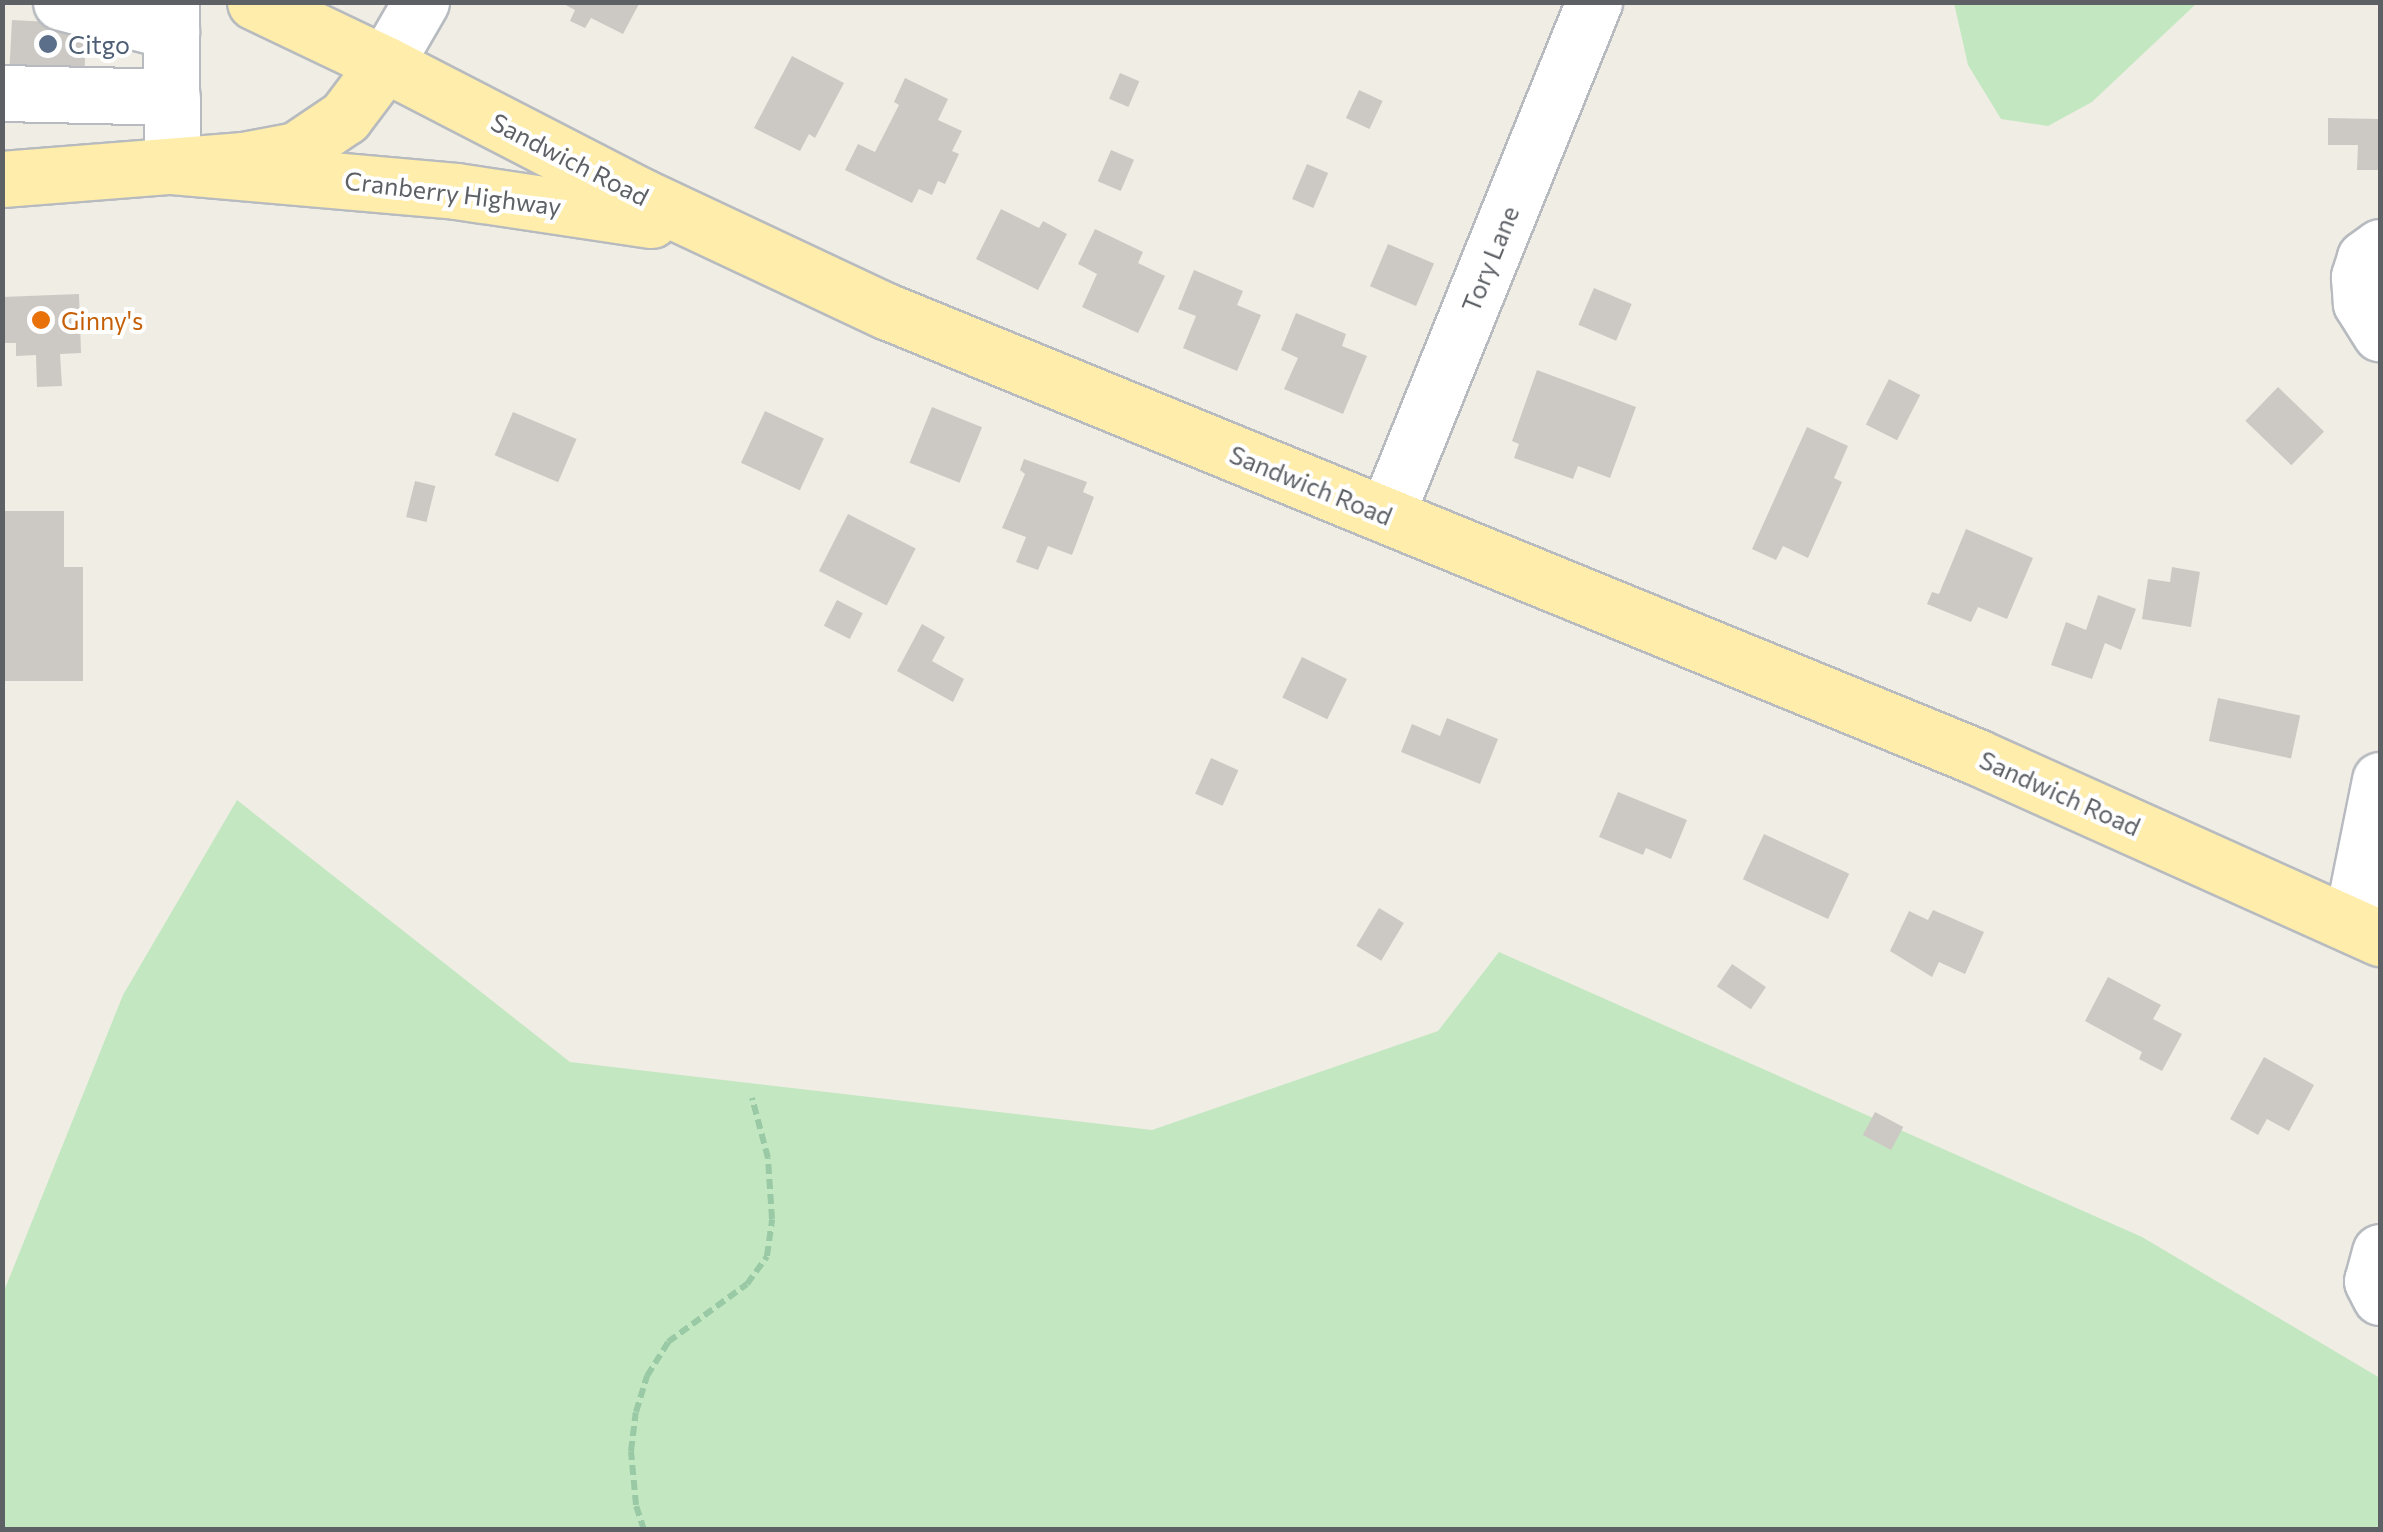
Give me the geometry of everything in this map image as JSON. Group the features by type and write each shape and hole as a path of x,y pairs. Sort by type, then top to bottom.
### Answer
{"main road":[{"name":"Sandwich Road","path":"275,7 732,240 1006,363 1977,756 2366,931"},
{"name":"Cranberry Highway","path":"2,179 270,157 296,150 345,117 386,64"},
{"name":"Cranberry Highway","path":"172,166 456,190 593,209 732,240"}],"street":[{"path":"61,2 171,17 172,166"},
{"path":"386,64 421,2"},
{"name":"Tory Lane","path":"1386,515 1594,2"},
{"path":"2,92 172,98"},
{"path":"2380,248 2364,258 2359,277 2360,302 2380,333"},
{"path":"2366,931 2380,780"},
{"path":"2380,1252 2372,1281 2380,1297"}],"path":[{"path":"644,1530 636,1505 632,1451 636,1412 647,1376 668,1342 747,1284 767,1256 772,1219 768,1158 752,1098"}],"green space":[{"path":"1954,2 2197,3 2092,102 2048,126 2001,119 1968,65"},
{"path":"237,800 570,1062 1152,1130 1438,1031 1499,952 2142,1237 2380,1378 2380,1529 3,1529 2,1296 123,995"}],"building":[{"path":"560,2 640,2 623,34 591,18 585,28 570,21 575,10"},
{"name":"Citgo","path":"12,20 87,24 85,69 10,65"},
{"path":"792,56 844,83 815,138 809,134 800,151 754,128"},
{"path":"1120,73 1139,81 1128,107 1109,99"},
{"path":"905,78 948,99 938,120 962,131 952,151 959,154 945,184 938,181 932,195 919,189 912,203 845,170 858,144 875,152 899,105 894,102"},
{"path":"1359,90 1383,101 1369,129 1346,118"},
{"path":"2328,118 2380,119 2380,170 2357,170 2358,145 2328,145"},
{"path":"1111,150 1134,160 1121,191 1098,181"},
{"path":"1307,164 1328,173 1313,208 1292,199"},
{"path":"1001,209 1039,228 1043,221 1067,234 1038,290 976,259"},
{"path":"1095,229 1143,252 1138,263 1165,276 1138,333 1082,307 1097,274 1078,264"},
{"path":"1388,244 1434,264 1416,306 1370,286"},
{"path":"1194,270 1243,291 1237,305 1261,315 1237,371 1183,348 1196,316 1178,309"},
{"path":"1594,288 1632,304 1616,341 1578,325"},
{"name":"Ginny's","path":"79,294 81,353 60,354 62,386 37,387 36,355 16,356 16,343 2,343 2,297"},
{"path":"1296,313 1346,334 1342,346 1367,356 1343,414 1284,389 1298,358 1281,350"},
{"path":"1537,370 1636,407 1610,478 1578,466 1573,479 1514,458 1519,444 1512,441"},
{"path":"1889,379 1920,395 1897,440 1866,424"},
{"path":"2278,387 2324,431 2291,465 2245,421"},
{"path":"932,407 982,427 960,483 910,463"},
{"path":"765,411 824,438 800,490 741,463"},
{"path":"513,412 577,439 558,482 495,455"},
{"path":"1807,427 1848,446 1834,478 1842,482 1808,558 1783,546 1776,560 1752,549"},
{"path":"1024,459 1087,482 1083,492 1094,497 1072,555 1048,546 1038,570 1016,562 1026,537 1002,528 1025,474 1020,470"},
{"path":"415,481 435,486 426,522 406,517"},
{"path":"2,511 64,511 64,567 83,567 83,681 2,681"},
{"path":"848,514 916,549 887,606 819,571"},
{"path":"1966,529 2033,558 2007,619 1978,607 1971,622 1927,604 1932,592 1939,594"},
{"path":"2172,567 2200,572 2191,627 2142,619 2148,579 2170,582"},
{"path":"2098,595 2136,609 2121,650 2105,643 2092,679 2051,665 2066,622 2086,630"},
{"path":"837,600 863,613 850,639 824,626"},
{"path":"922,624 945,637 932,661 964,679 953,702 897,671"},
{"path":"1302,657 1347,679 1327,719 1282,697"},
{"path":"2218,698 2300,715 2291,759 2209,741"},
{"path":"1447,718 1498,739 1480,784 1401,752 1412,724 1440,736"},
{"path":"1211,758 1238,770 1223,806 1195,794"},
{"path":"1618,792 1687,820 1671,859 1646,848 1643,855 1599,837"},
{"path":"1764,834 1849,874 1828,919 1743,879"},
{"path":"1379,908 1404,923 1381,961 1356,946"},
{"path":"1933,910 1984,932 1965,974 1939,962 1932,977 1890,951 1909,911 1928,920"},
{"path":"1732,964 1766,987 1751,1009 1717,986"},
{"path":"2108,977 2161,1005 2153,1019 2182,1034 2162,1071 2139,1059 2142,1052 2085,1021"},
{"path":"2264,1057 2314,1085 2289,1131 2267,1119 2258,1135 2230,1119"},
{"path":"1875,1112 1903,1127 1891,1150 1863,1135"}],"place":[{"name":"Citgo","path":"48,44"},
{"name":"Ginny's","path":"41,320"}]}
